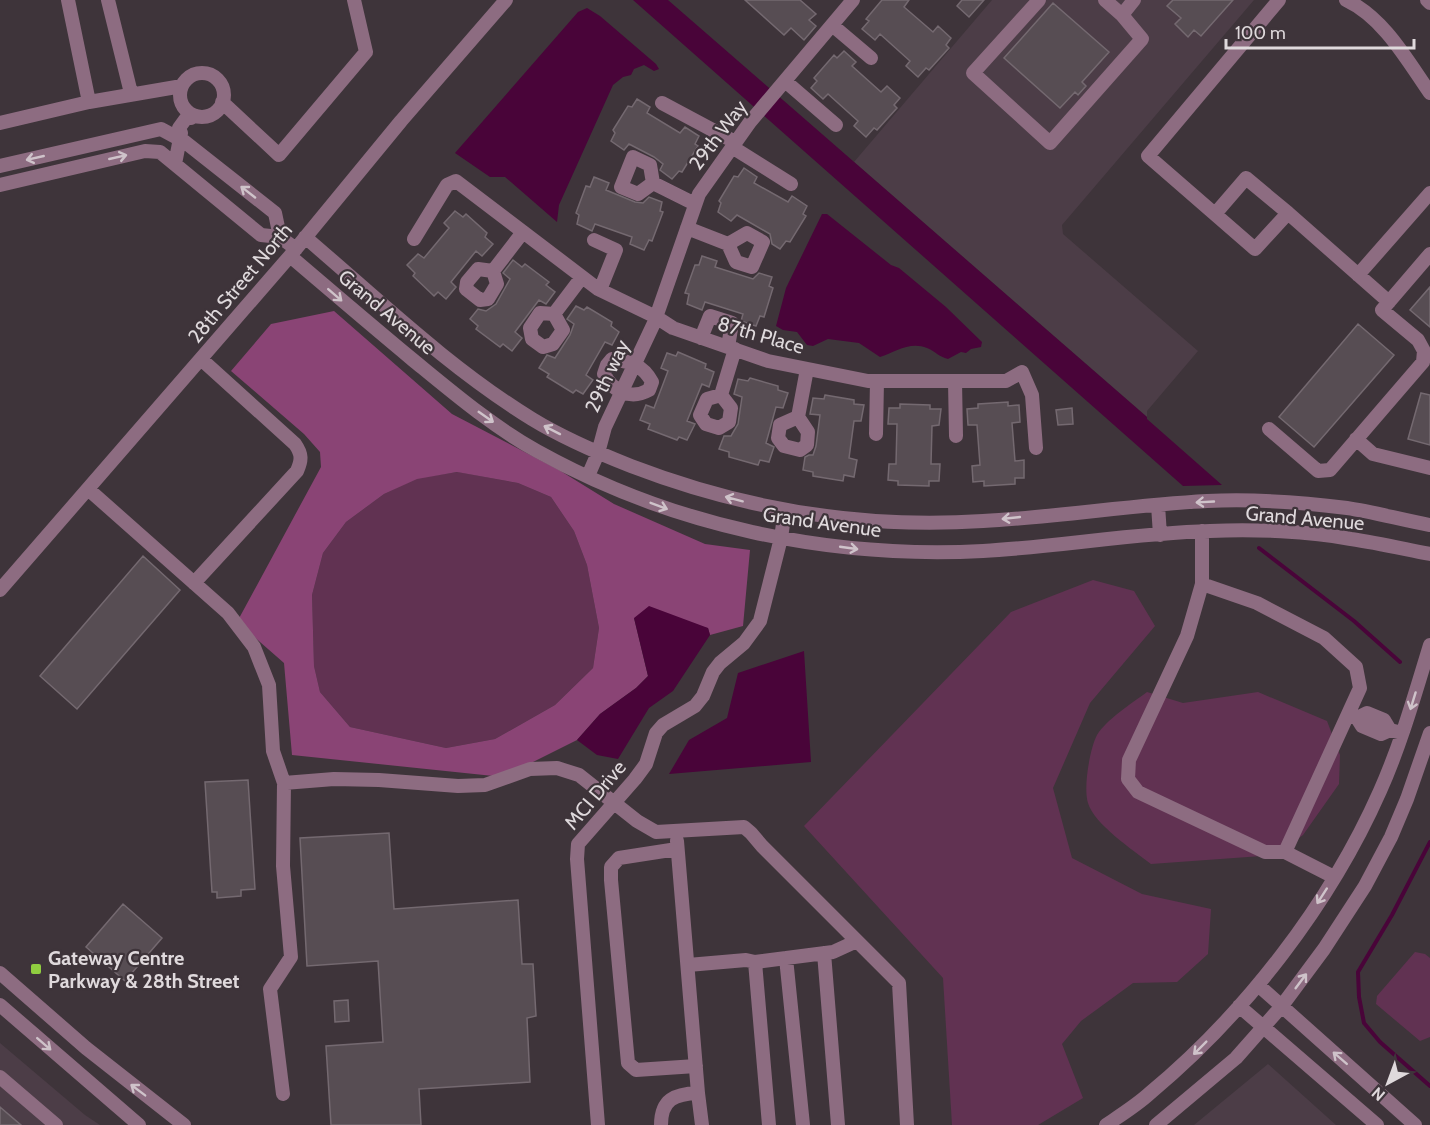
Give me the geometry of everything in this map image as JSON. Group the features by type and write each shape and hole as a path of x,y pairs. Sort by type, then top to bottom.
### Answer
{"street":[{"path":"68,0 89,102"},
{"path":"108,0 131,93"},
{"path":"222,102 279,155 366,52 354,0"},
{"name":"28th Street North","path":"0,590 293,253 506,0"},
{"name":"29th Way","path":"656,317 699,194 734,145 853,0"},
{"path":"1039,0 973,73 1050,142 1142,39 1122,15 1105,0"},
{"path":"1122,15 1134,0"},
{"path":"1279,0 1148,156 1255,249 1288,213"},
{"path":"1346,0 1357,5 1392,38 1430,93"},
{"path":"832,25 871,58"},
{"path":"175,164 180,136 193,122 192,116 182,105 180,98 182,86 193,75 207,74 219,82 222,88 222,102 219,109 207,116 192,116"},
{"path":"785,81 836,125"},
{"path":"0,123 131,93 182,86"},
{"path":"663,103 734,145 791,184"},
{"path":"0,166 161,129 180,136 275,213 280,237"},
{"path":"67,150 72,168"},
{"name":"Grand Avenue","path":"0,185 145,151 160,152 261,235 280,237 293,253 460,399 536,450 588,477 669,509 740,530 860,550 922,552 983,551 1202,531 1268,531 1348,538 1430,554"},
{"path":"1215,214 1246,178 1389,302"},
{"name":"87th Place","path":"414,239 447,185 456,181 600,290 656,317 673,328 768,361 868,381 1006,381 1022,372 1032,395 1036,448"},
{"path":"653,183 695,204"},
{"path":"1358,275 1430,193"},
{"path":"687,228 728,244"},
{"path":"492,271 523,232"},
{"name":"Grand Avenue","path":"305,237 459,369 534,421 598,453 668,480 739,500 785,510 859,521 920,522 982,521 1208,501 1266,502 1347,508 1430,525"},
{"path":"594,240 616,250 600,290"},
{"path":"1269,429 1318,471 1330,470 1423,362 1424,351 1418,340 1382,310 1430,254"},
{"path":"554,314 582,277"},
{"path":"701,338 710,316 732,323 731,348 721,395"},
{"name":"29th way","path":"588,477 605,427 656,317"},
{"path":"194,583 297,471 301,463 301,453 296,444 201,359"},
{"path":"612,359 635,363 647,373 652,382 649,390 636,395 621,393 609,384 604,374 612,359"},
{"path":"798,417 807,369"},
{"path":"876,434 878,381"},
{"path":"955,381 956,436"},
{"path":"1356,439 1373,454 1430,468"},
{"path":"88,489 228,613 254,647 269,685 273,751 284,783 284,866 291,957 270,989 283,1094"},
{"path":"1158,505 1160,535"},
{"name":"MCI Drive","path":"598,1125 577,859 578,844 646,764 656,733 663,725 695,706 703,696 712,672 744,643 760,621 781,538 785,510"},
{"path":"1202,531 1202,584 1187,636 1129,760 1128,779 1138,792 1265,852 1285,852 1334,877"},
{"path":"1202,584 1257,603 1324,638 1356,667 1360,688 1352,717 1285,852"},
{"path":"1106,1125 1149,1095 1183,1064 1258,985 1305,923 1345,860 1380,791 1396,732 1430,645"},
{"path":"1352,717 1362,726 1381,734 1396,732"},
{"path":"1156,1125 1236,1058 1281,1006 1324,949 1365,886 1391,837 1430,733"},
{"path":"284,783 334,779 458,786 485,785 530,769 557,768 579,775 637,821 656,832 744,827 899,983 907,1125"},
{"path":"676,831 702,1125"},
{"path":"677,849 619,858 611,867 611,880 628,1063 636,1070 696,1066"},
{"path":"688,965 746,960 755,962 833,952 857,941"},
{"path":"824,953 838,1125"},
{"path":"786,958 803,1125"},
{"path":"755,962 769,1125"},
{"path":"0,973 95,1055 184,1125"},
{"path":"1258,985 1416,1125"},
{"path":"0,1005 139,1125"},
{"path":"1239,1006 1377,1125"},
{"path":"0,1077 56,1125"},
{"path":"660,1125 661,1111 669,1100 685,1094 698,1093"}],"shaded area":[{"path":"633,0 668,0 1222,485 1183,486"},
{"path":"992,0 1254,0 1062,225 1063,234 1198,351 1147,411 1147,417 854,162"},
{"path":"587,8 600,16 659,69 654,71 644,65 634,69 631,75 623,77 613,85 559,205 557,222 505,177 490,177 455,153 578,12"},
{"path":"822,214 827,214 891,265 899,268 946,307 982,342 981,347 971,349 966,353 961,352 948,359 921,346 903,348 880,357 859,343 828,339 813,346 807,345 797,332 783,330 776,326 786,288"},
{"path":"334,311 452,414 559,470 614,504 705,544 750,550 743,626 710,635 708,628 634,618 648,676 636,688 600,714 577,740 503,777 292,755 284,663 237,622 321,467 320,452 304,434 231,371 271,324","holes":["457,472 518,483 551,497 574,531 587,565 599,628 593,668 555,705 495,739 446,748 350,727 320,692 314,666 312,595 323,553 346,522 384,494 417,479"]},
{"path":"458,472 518,483 551,497 574,531 587,565 599,628 593,668 555,705 495,739 446,748 350,727 320,692 314,666 312,595 323,553 346,522 384,494 417,478"},
{"path":"1093,580 1134,591 1155,626 1090,703 1053,788 1072,858 1142,894 1211,909 1208,954 1177,982 1133,983 1081,1021 1062,1044 1083,1098 1038,1125 952,1125 943,978 804,826 1011,612"},
{"path":"649,606 708,628 710,635 673,691 649,708 618,759 597,755 577,740 600,714 636,688 648,676 634,618"},
{"path":"804,651 811,762 669,774 689,740 727,718 738,673"},
{"path":"1147,692 1183,703 1258,692 1327,721 1340,755 1339,784 1303,835 1276,855 1151,864 1115,836 1098,819 1088,803 1086,788 1090,758 1097,735 1113,718"},
{"path":"1415,952 1425,954 1430,958 1430,1037 1420,1041 1376,1004 1377,996"},
{"path":"0,1043 85,1115 100,1125 0,1125"},
{"path":"1268,1064 1336,1125 1194,1125"}],"building":[{"path":"745,0 800,0 816,14 809,20 816,26 804,40 791,28 784,35"},
{"path":"882,0 909,0 904,7 933,32 938,26 951,38 946,45 949,48 929,70 926,68 918,77 906,66 910,61 880,34 875,40 862,29 869,21 866,19"},
{"path":"962,0 984,0 969,17 957,6"},
{"path":"1173,0 1233,0 1201,36 1194,30 1188,37 1175,24 1181,18 1167,6"},
{"path":"1053,3 1109,52 1082,82 1086,86 1078,95 1075,92 1060,108 1004,58"},
{"path":"844,51 856,62 852,66 881,92 887,86 900,98 894,105 897,108 877,130 874,128 866,137 854,126 858,121 828,94 823,99 811,88 817,81 814,78 834,55 837,58"},
{"path":"637,99 650,107 647,113 680,133 685,127 699,136 695,144 698,146 682,172 679,171 672,179 660,170 663,164 654,157 629,144 624,150 611,141 615,133 613,130 628,106 632,107"},
{"path":"744,168 757,177 754,183 788,202 792,196 807,206 803,214 806,216 790,242 786,241 780,249 772,244 770,234 737,215 731,221 718,212 721,203 719,201 734,176 738,177"},
{"path":"594,177 609,183 606,190 635,202 643,203 649,197 662,202 660,211 663,212 652,241 649,240 644,250 630,244 632,237 595,224 592,231 577,224 579,215 576,213 586,186 590,187"},
{"path":"455,211 463,217 466,214 487,233 485,237 493,244 482,256 476,251 451,282 456,287 446,299 438,292 434,296 413,276 415,273 407,265 418,254 424,258 449,228 444,223"},
{"path":"702,256 717,261 715,267 753,279 759,273 772,277 769,286 773,288 764,317 760,316 756,326 741,321 743,314 705,302 702,310 687,304 689,294 685,293 695,265 699,265"},
{"path":"513,260 522,267 525,264 549,282 546,285 555,292 546,304 539,300 515,332 522,338 512,351 503,344 500,347 476,329 478,326 470,319 478,309 486,311 496,304 510,279 503,273"},
{"path":"1430,287 1430,327 1410,310"},
{"path":"576,306 584,310 587,307 612,322 611,326 619,332 612,345 605,342 586,375 593,380 583,394 576,390 573,393 547,377 549,374 539,368 547,355 555,358 570,335 574,324 567,319"},
{"path":"1358,324 1394,355 1314,447 1279,417"},
{"path":"678,352 706,364 705,368 714,372 709,387 702,384 687,421 695,424 687,440 679,437 677,440 648,429 650,424 640,420 646,405 654,408 668,371 661,368 667,353 676,356"},
{"path":"750,378 778,386 778,390 788,393 783,408 776,407 766,443 774,447 769,462 760,460 758,465 729,457 729,452 719,449 724,436 731,436 738,424 742,397 734,394 738,379 748,381"},
{"path":"1421,393 1430,395 1430,445 1408,439"},
{"path":"825,395 854,400 854,404 864,405 861,421 854,421 849,458 857,460 854,477 844,475 843,481 813,476 813,472 803,470 805,457 813,455 816,446 820,415 810,414 813,398 824,399"},
{"path":"1008,402 1008,406 1019,405 1020,422 1012,423 1015,461 1024,460 1024,478 1015,478 1015,484 984,486 984,481 973,482 972,466 980,465 977,425 968,425 967,409 978,408 978,404"},
{"path":"900,404 930,405 930,409 941,409 939,425 932,426 931,464 940,464 939,481 929,481 929,486 898,485 898,481 888,480 889,464 896,464 897,424 888,424 889,408 900,408"},
{"path":"1072,408 1073,424 1058,425 1056,410"},
{"path":"143,556 180,590 77,709 40,676"},
{"path":"248,780 255,889 241,890 241,896 217,898 217,892 212,892 205,782"},
{"path":"389,833 394,909 518,900 522,964 533,964 536,1016 527,1018 530,1082 419,1089 421,1125 331,1125 326,1046 383,1042 378,961 307,966 300,838"},
{"path":"123,904 162,938 125,981 86,947"},
{"path":"348,1000 349,1021 335,1022 334,1001"},
{"path":"0,1107 21,1125 0,1125"}],"waterway":[{"path":"1259,548 1354,621 1400,662"},
{"path":"1430,842 1392,915 1358,972 1359,997 1364,1023 1380,1042 1430,1086"}],"place":[{"name":"Gateway Centre Parkway & 28th Street","path":"36,969"}]}
